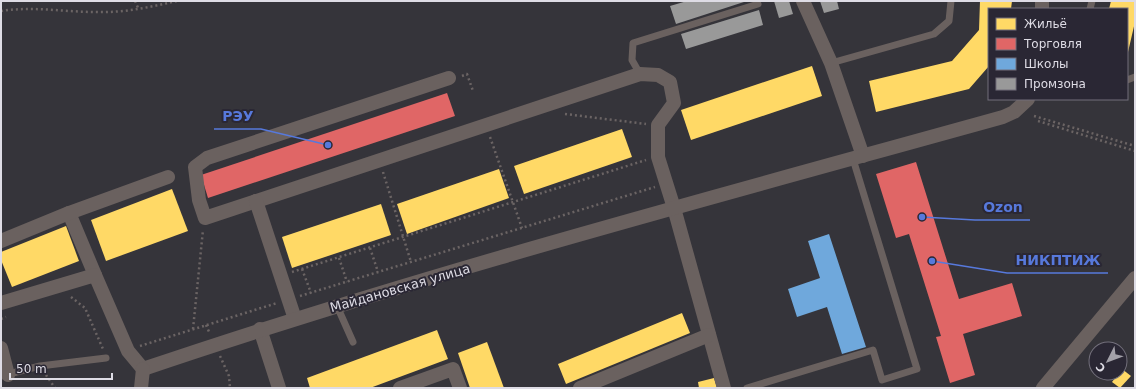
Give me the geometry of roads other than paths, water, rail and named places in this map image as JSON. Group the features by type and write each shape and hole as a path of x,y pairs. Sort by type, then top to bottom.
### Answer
{"street":[{"path":"803,1 831,63 858,157"},
{"path":"449,78 207,158 195,167 199,200 205,218 640,74 658,75 670,82 674,103 658,125 658,157 665,184 674,208 724,388"},
{"name":"Майдановская улица","path":"143,369 260,329 337,306 674,208 1003,117 1014,112 1027,100"},
{"path":"1,241 69,213 168,177"},
{"path":"256,201 295,319"},
{"path":"69,213 128,350 143,369 141,388"},
{"path":"1,303 95,275"},
{"path":"1043,388 1135,278"},
{"path":"260,329 279,388"},
{"path":"580,388 709,335"},
{"path":"1,348 5,376"},
{"path":"400,388 453,369 460,388"}],"lane":[{"path":"640,74 632,60 633,43 758,4 757,1"},
{"path":"831,63 934,34 949,21 951,1"},
{"path":"747,388 872,350 882,380 917,369 858,157"},
{"path":"337,306 353,342"},
{"path":"5,376 40,366 106,358"}],"place":[{"name":"РЭУ","path":"328,145"},
{"name":"Ozon","path":"922,217"},
{"name":"НИКПТИЖ","path":"932,261"}]}
